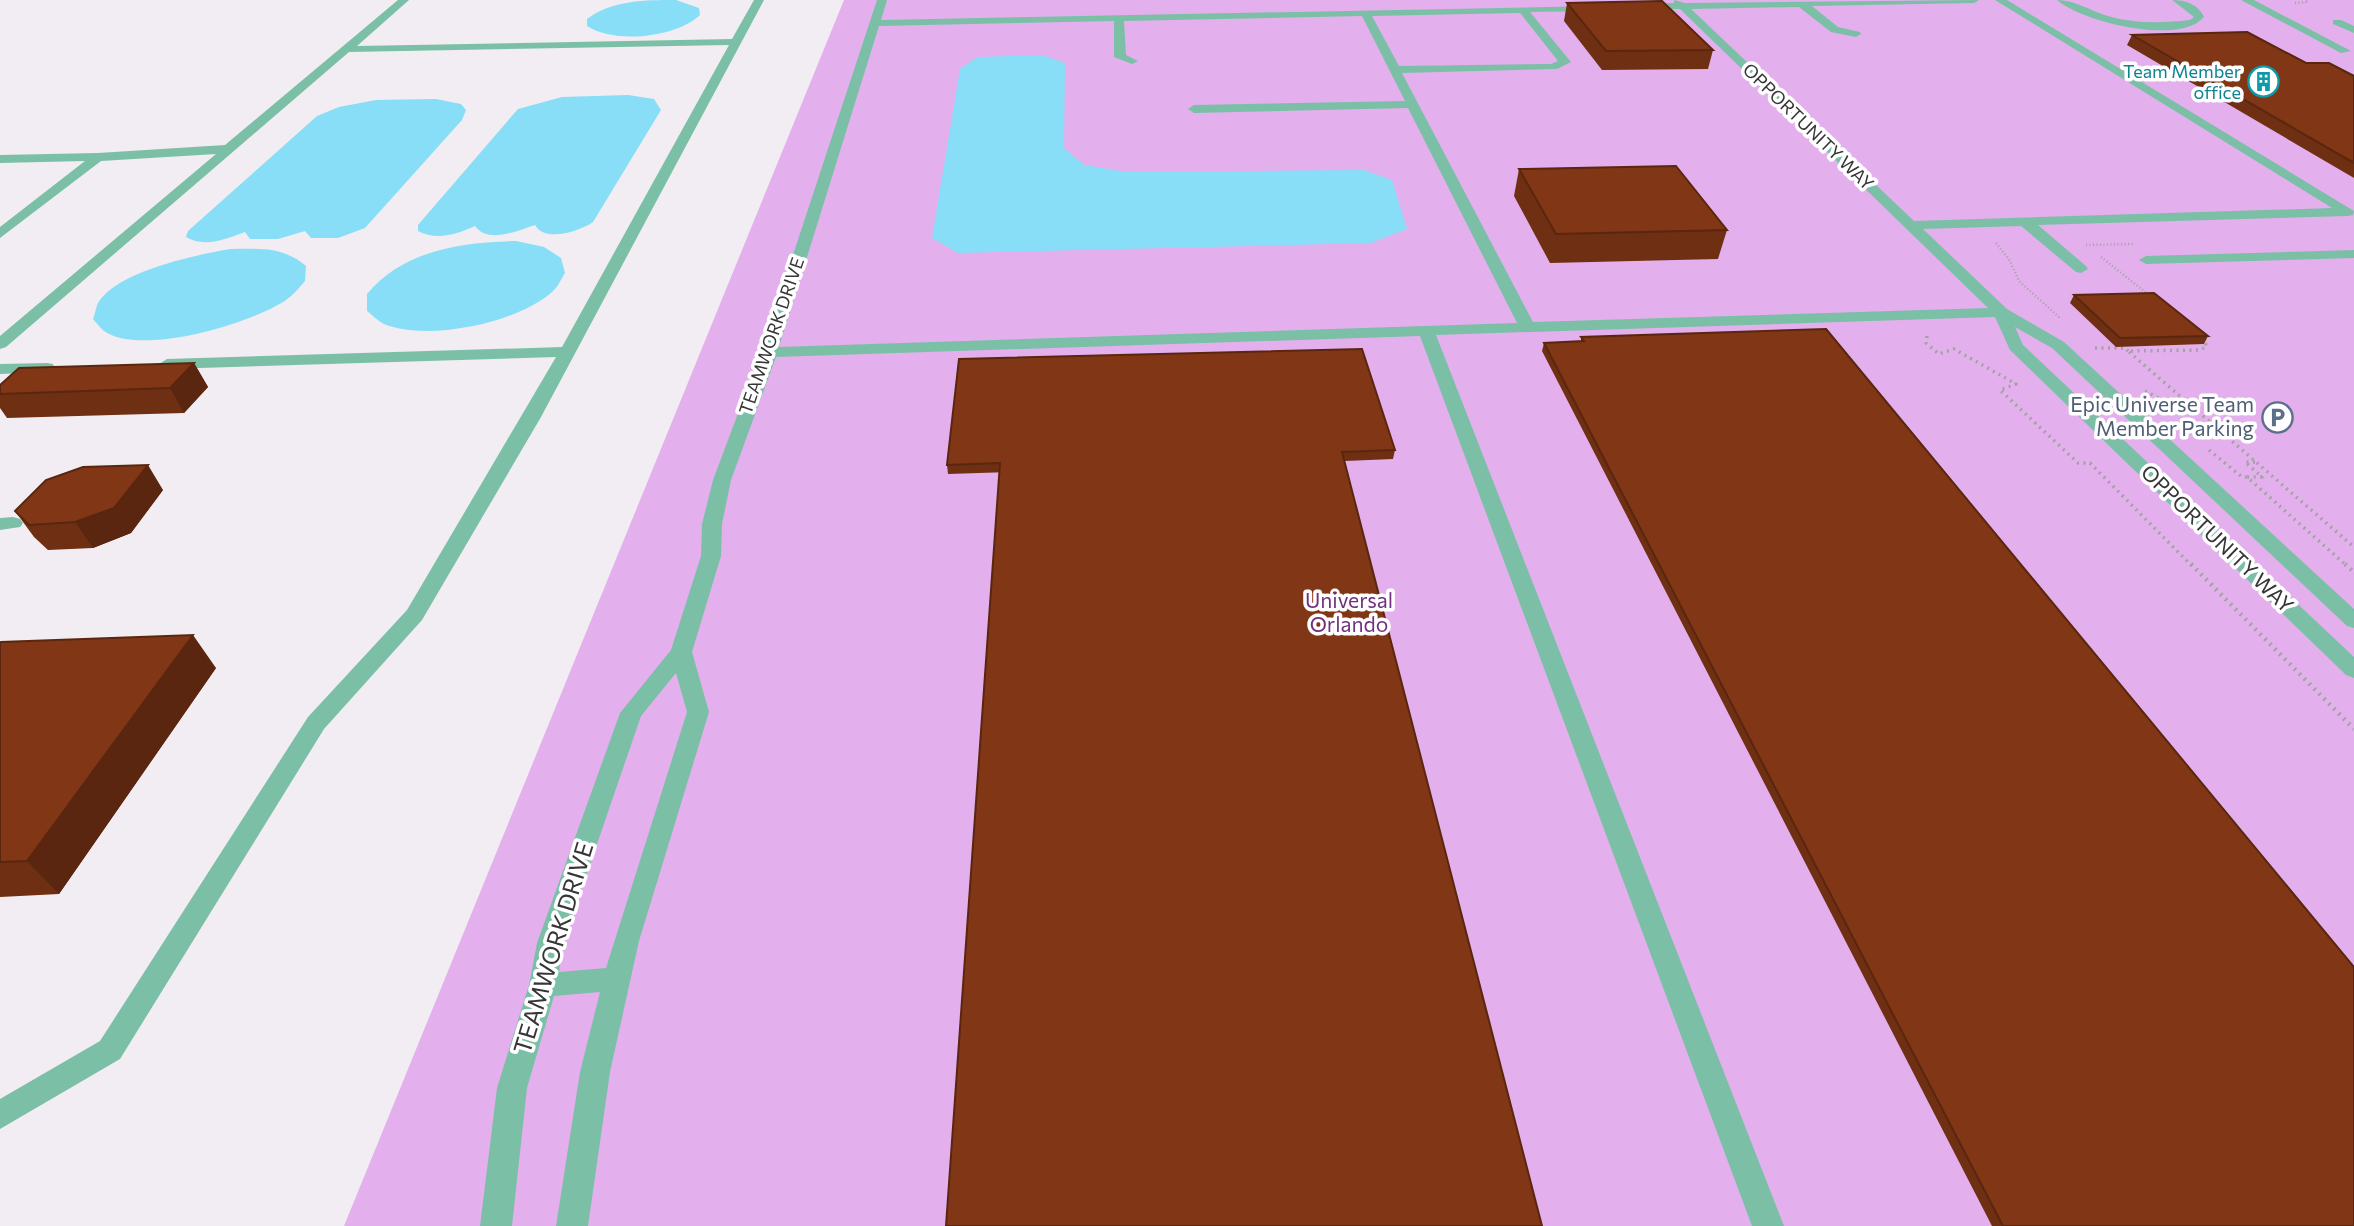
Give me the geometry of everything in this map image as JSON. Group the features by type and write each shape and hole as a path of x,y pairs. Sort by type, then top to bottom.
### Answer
{"street":[{"path":"0,344 404,0"},
{"path":"0,1115 110,1050 316,723 415,615 533,417 759,0"},
{"name":"TEAMWORK DRIVE","path":"496,1226 512,1088 543,985 550,943 631,713 681,652 711,556 712,524 722,480 769,352 882,0"},
{"path":"1629,7 1679,3 1802,4 1974,0"},
{"path":"1910,225 2348,212 2000,0"},
{"path":"2062,0 2102,20 2141,26 2193,23 2200,17 2196,11 2177,0"},
{"path":"2246,0 2345,51"},
{"name":"OPPORTUNITY WAY","path":"1679,3 2001,312 2058,345 2354,621"},
{"path":"1802,4 1835,30 1856,34"},
{"path":"874,23 1602,8"},
{"path":"1394,70 1553,67 1566,62 1522,9"},
{"path":"1365,12 1528,328"},
{"path":"1119,18 1120,57 1132,61"},
{"path":"2337,22 2354,30"},
{"path":"347,49 736,42"},
{"path":"1194,109 1412,104"},
{"path":"0,159 98,157 231,149"},
{"path":"0,233 98,157"},
{"path":"2025,222 2081,268"},
{"path":"2146,260 2354,254"},
{"path":"769,352 2001,312"},
{"name":"OPPORTUNITY WAY","path":"2001,312 2016,348 2354,670"},
{"path":"1426,331 1768,1226"},
{"path":"155,365 568,352"},
{"path":"1,370 58,367"},
{"path":"2083,412 2127,410"},
{"path":"572,1226 595,1072 626,941 698,712 681,652"},
{"path":"543,985 617,979"}],"path":[{"path":"1993,241 2003,250 2019,281 2066,323"},
{"path":"2141,243 2086,245 2151,297"},
{"path":"2129,351 2200,350 2207,346 2194,331"},
{"path":"1936,332 1928,334 1926,343 1939,354 1954,349 2016,384 2000,390 2078,463 2090,463 2354,729"},
{"path":"2094,348 2125,348 2129,351 2354,547"},
{"path":"2143,390 2159,398 2181,417 2187,426 2186,443"},
{"path":"2201,450 2210,450 2242,477 2262,477 2245,462 2256,462"},
{"path":"2247,477 2354,572"}],"green space":[{"name":"Universal Orlando","path":"844,0 2354,0 2354,1226 344,1226"}],"water":[{"path":"676,0 699,8 700,15 676,29 645,36 613,35 587,26 587,19 607,8 641,1"},
{"path":"1042,55 1065,63 1064,148 1084,165 1127,172 1364,170 1392,180 1407,229 1371,243 958,253 932,238 960,69 977,57"},
{"path":"628,95 654,99 661,110 593,222 563,234 546,233 535,225 512,233 495,235 487,234 475,226 440,236 418,231 418,225 518,109 562,97"},
{"path":"436,99 461,104 466,110 462,120 365,228 338,238 311,238 305,231 278,239 250,239 245,232 208,242 186,237 188,231 317,116 339,107 376,100"},
{"path":"516,241 544,247 561,258 565,273 553,291 518,312 472,326 424,331 384,324 367,311 367,294 398,267 416,258 454,247"},
{"path":"230,249 270,250 288,255 306,266 305,281 289,298 270,309 223,327 169,339 121,338 104,331 93,319 98,303 108,292 139,273 198,255"}],"building":[{"path":"1662,1 1713,50 1606,51 1567,3"},
{"path":"2247,32 2306,63 2329,63 2354,76 2354,163 2132,35"},
{"path":"1676,166 1727,230 1556,234 1519,169"},
{"path":"2154,293 2208,336 2120,338 2074,295"},
{"path":"1826,329 2354,967 2354,1226 2003,1226 1544,343 1584,341 1581,337"},
{"path":"1362,349 1395,450 1342,452 1542,1226 946,1226 1000,463 947,465 959,359"},
{"path":"194,363 170,388 0,394 0,385 19,368"},
{"path":"148,465 114,508 75,522 29,525 15,511 46,480 83,467"},
{"path":"193,635 27,861 0,862 1,642"}],"place":[{"name":"Team Member office","path":"2264,82"},
{"name":"Epic Universe Team Member Parking","path":"2277,417"}]}
